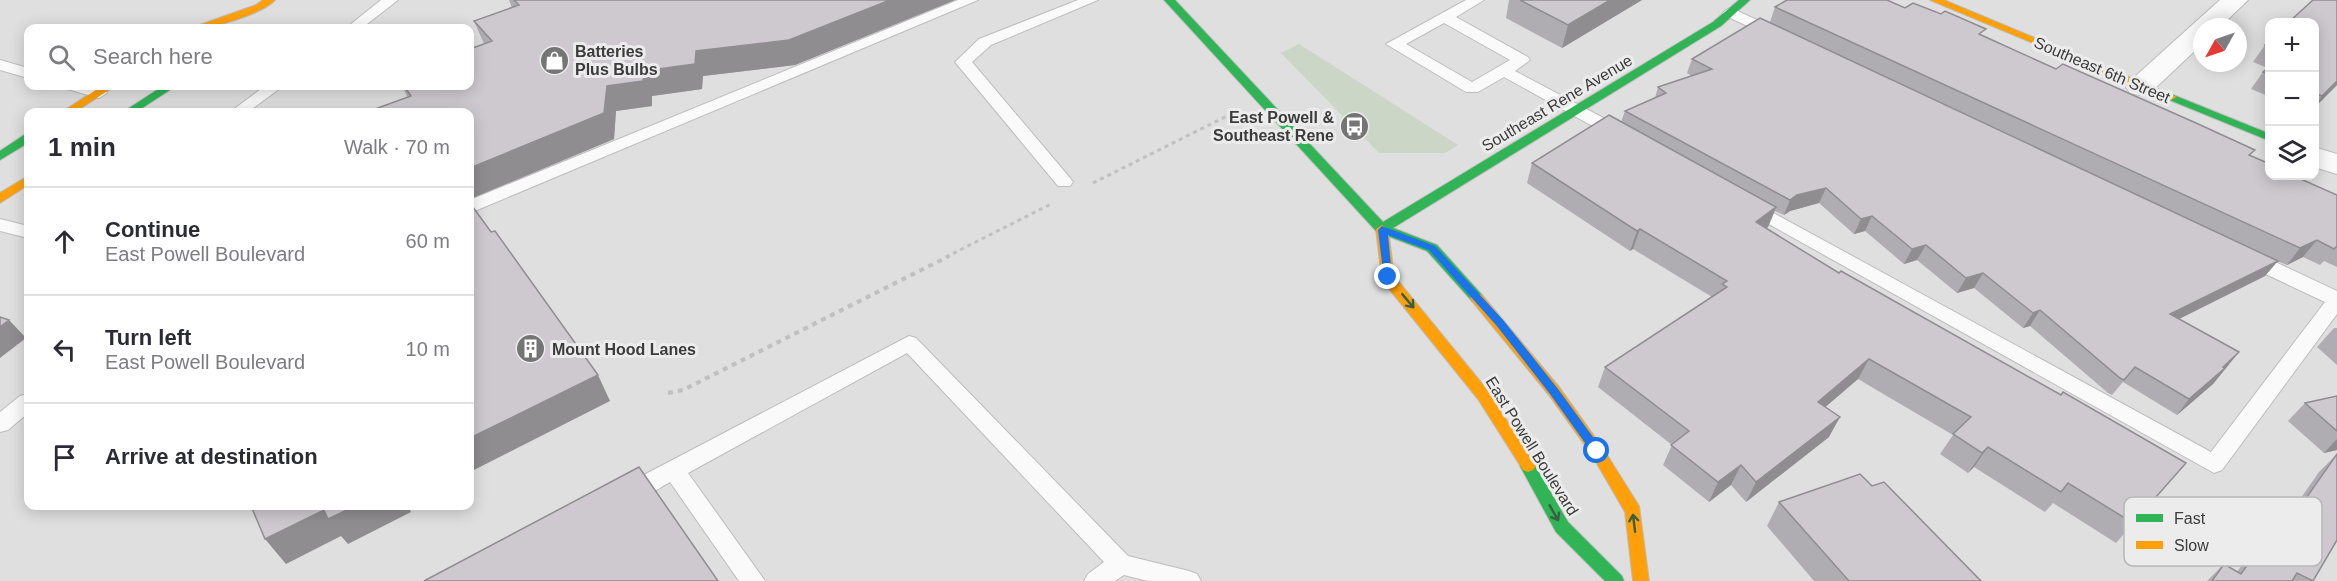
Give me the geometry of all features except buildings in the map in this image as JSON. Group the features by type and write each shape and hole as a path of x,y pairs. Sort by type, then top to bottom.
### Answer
{"main road":[{"path":"1169,0 1382,230 1432,248 1499,323 1554,391 1597,451 1633,511 1641,581"},
{"name":"Southeast Rene Avenue","path":"1382,230 1577,111 1731,13 1745,0"},
{"name":"Southeast 6th Street","path":"1935,0 2140,87 2265,136"},
{"path":"207,24 265,3"},
{"path":"252,24 265,3"},
{"path":"74,108 102,90"},
{"path":"135,108 164,90"},
{"path":"0,156 24,141"},
{"path":"0,199 24,183"},
{"name":"East Powell Boulevard","path":"1382,230 1388,277 1483,395 1516,445 1562,527 1616,581"}],"street":[{"path":"2215,18 2235,0"},
{"path":"2140,87 2193,38"},
{"path":"2319,158 2337,165"}],"lane":[{"path":"358,24 391,0"},
{"path":"474,205 971,0"},
{"path":"1064,182 963,62 985,42 1091,0"},
{"path":"1444,18 1522,60 1472,89 1394,44 1477,0"},
{"path":"1731,13 1796,44"},
{"path":"0,65 24,72"},
{"path":"1504,71 1640,146"},
{"path":"244,108 269,90"},
{"path":"1734,198 2214,464 2337,299 2229,248"},
{"path":"0,225 24,231"},
{"path":"611,503 909,343 1121,564 1190,581"},
{"path":"0,424 24,405"},
{"path":"674,470 753,581"},
{"path":"1096,581 1121,564"}],"path":[{"path":"1087,186 1262,100"},
{"path":"668,393 683,390 1055,202"}],"green space":[{"path":"1299,44 1458,145 1445,153 1379,153 1281,53"}],"traffic: fast":[{"path":"1169,0 1382,229 1432,248 1477,298"},
{"path":"1382,229 1717,24 1745,0"},
{"path":"135,108 164,90"},
{"path":"2171,97 2265,136"},
{"path":"0,156 24,141"},
{"path":"1528,466 1562,527 1616,581"}],"traffic: slow":[{"path":"208,24 260,7 270,0"},
{"path":"1935,0 2171,97"},
{"path":"74,108 103,90"},
{"path":"0,199 24,183"},
{"path":"1382,229 1387,277 1483,395 1528,466"},
{"path":"1477,298 1554,391 1597,451 1633,511 1641,581"}],"place":[{"name":"Batteries Plus Bulbs","path":"554,60"},
{"name":"East Powell & Southeast Rene","path":"1355,126"},
{"name":"Mount Hood Lanes","path":"531,349"}],"route":[{"path":"1388,277 1382,230 1432,248 1499,323 1554,391 1597,451"}]}
